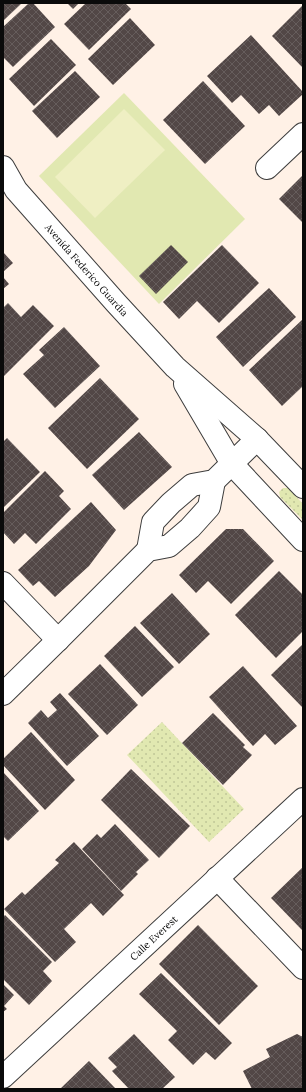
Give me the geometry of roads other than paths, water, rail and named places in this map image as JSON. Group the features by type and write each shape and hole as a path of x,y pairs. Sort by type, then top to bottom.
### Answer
{"street":[{"path":"267,168 303,134"},
{"name":"Avenida Federico Guardia","path":"3,167 16,190 110,297 175,367 257,439 303,486"},
{"name":"Avenida Federico Guardia","path":"175,367 232,464 303,540"},
{"path":"3,694 148,550 169,546 190,528 209,507 214,482 257,439"},
{"path":"148,550 153,522 171,503 192,485 214,482"},
{"path":"3,583 58,640"},
{"name":"Calle Everest","path":"3,1077 303,799"},
{"path":"217,878 303,968"}]}
